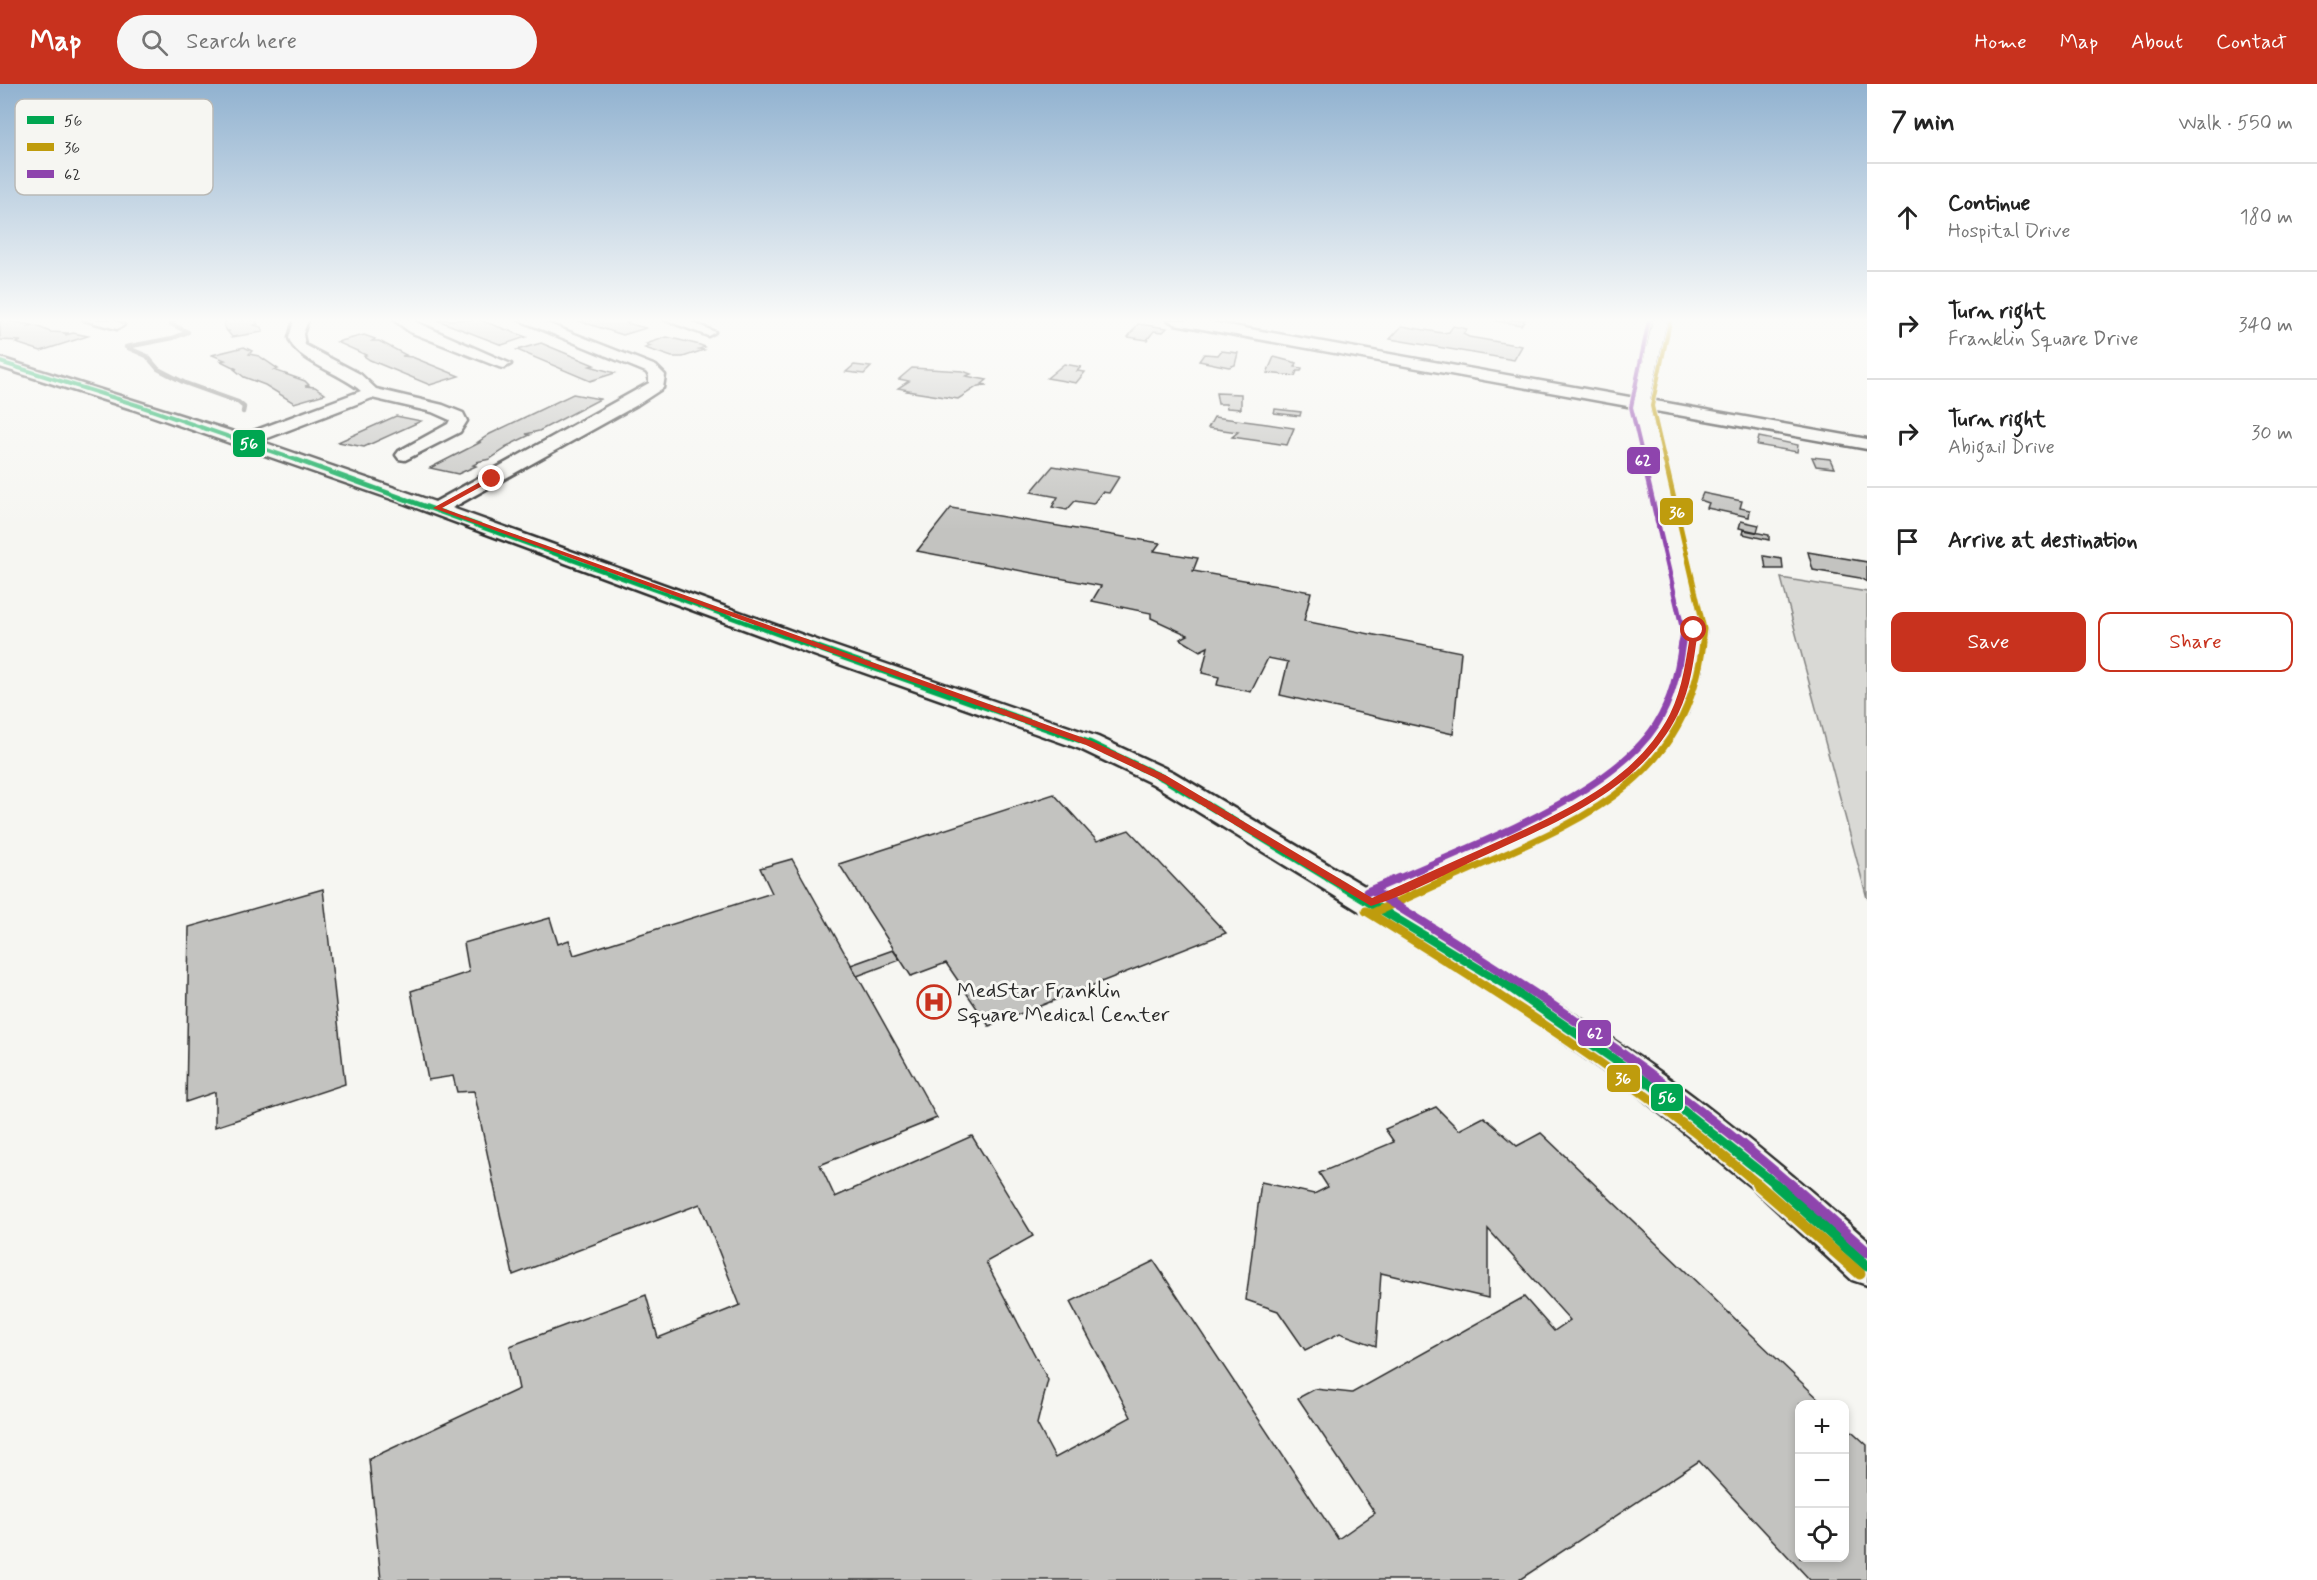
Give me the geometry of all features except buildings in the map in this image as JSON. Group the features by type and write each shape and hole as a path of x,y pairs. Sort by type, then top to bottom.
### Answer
{"street":[{"path":"86,390 253,444 436,508 1089,743 1164,778 1509,987 1651,1085 1768,1177 1867,1266"},
{"path":"368,390 371,393 454,414 459,421 454,428 405,455"},
{"path":"436,508 650,390"},
{"path":"1553,390 1867,444"},
{"path":"1371,903 1566,814 1609,788 1656,743 1674,713 1689,671 1694,630 1641,406 1645,390"},
{"path":"253,444 371,393"},
{"path":"253,444 394,398"}],"shaded area":[{"path":"1781,578 1867,592 1867,898"}],"waterway":[{"path":"204,390 238,402 244,407 243,412"}],"transit line":[{"name":"56","path":"89,390 410,499 817,648 1089,743 1163,778 1509,987 1651,1085 1768,1177 1867,1266"},
{"name":"62","path":"1367,892 1555,806 1595,783 1631,754 1647,737 1663,713 1673,686 1683,631 1631,407 1635,390"},
{"name":"36","path":"1375,912 1570,824 1614,797 1664,750 1683,717 1699,673 1704,629 1652,406 1655,390"},
{"name":"62","path":"1376,893 1532,991 1683,1096 1730,1133 1867,1252"},
{"name":"36","path":"1366,911 1522,1009 1636,1087 1745,1173 1860,1274"}],"place":[{"name":"MedStar Franklin Square Medical Center","path":"934,1002"}],"route":[{"path":"492,479 436,508 572,559 1089,743 1164,778 1371,903 1566,814 1609,788 1656,743 1674,713 1689,671 1694,630"}]}
